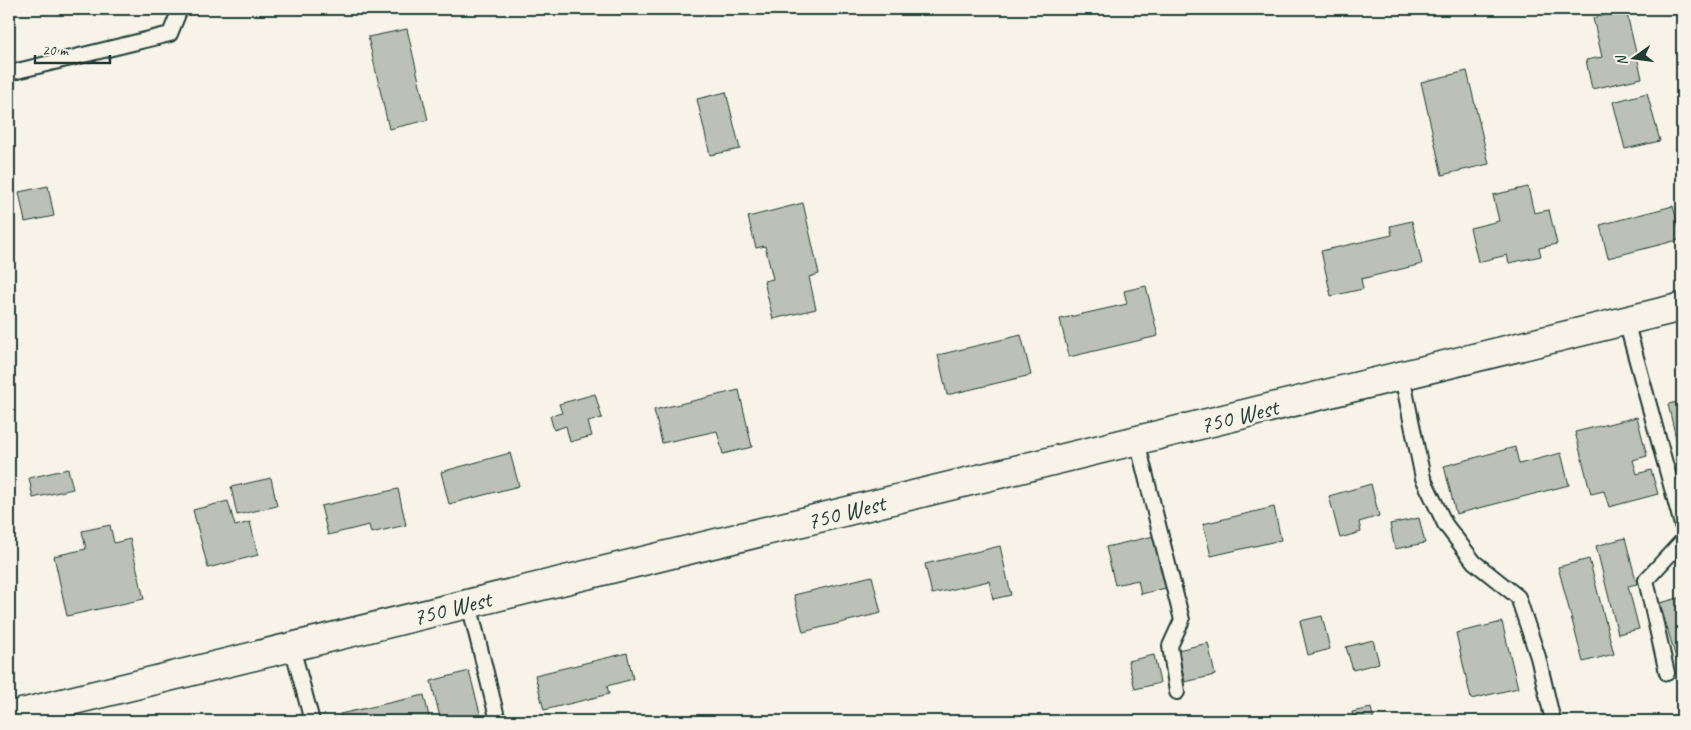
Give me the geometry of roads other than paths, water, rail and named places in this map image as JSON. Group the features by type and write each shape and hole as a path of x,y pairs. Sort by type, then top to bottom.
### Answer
{"street":[{"name":"750 West","path":"9,716 1682,307"}],"lane":[{"path":"9,73 170,34 180,9"},
{"path":"1626,321 1682,525"},
{"path":"1402,376 1424,478 1445,524 1474,562 1518,597 1538,657 1552,721"},
{"path":"1137,441 1182,620 1170,646 1176,692"},
{"path":"1667,673 1646,580 1682,541"},
{"path":"469,604 498,721"},
{"path":"292,647 312,721"}]}
